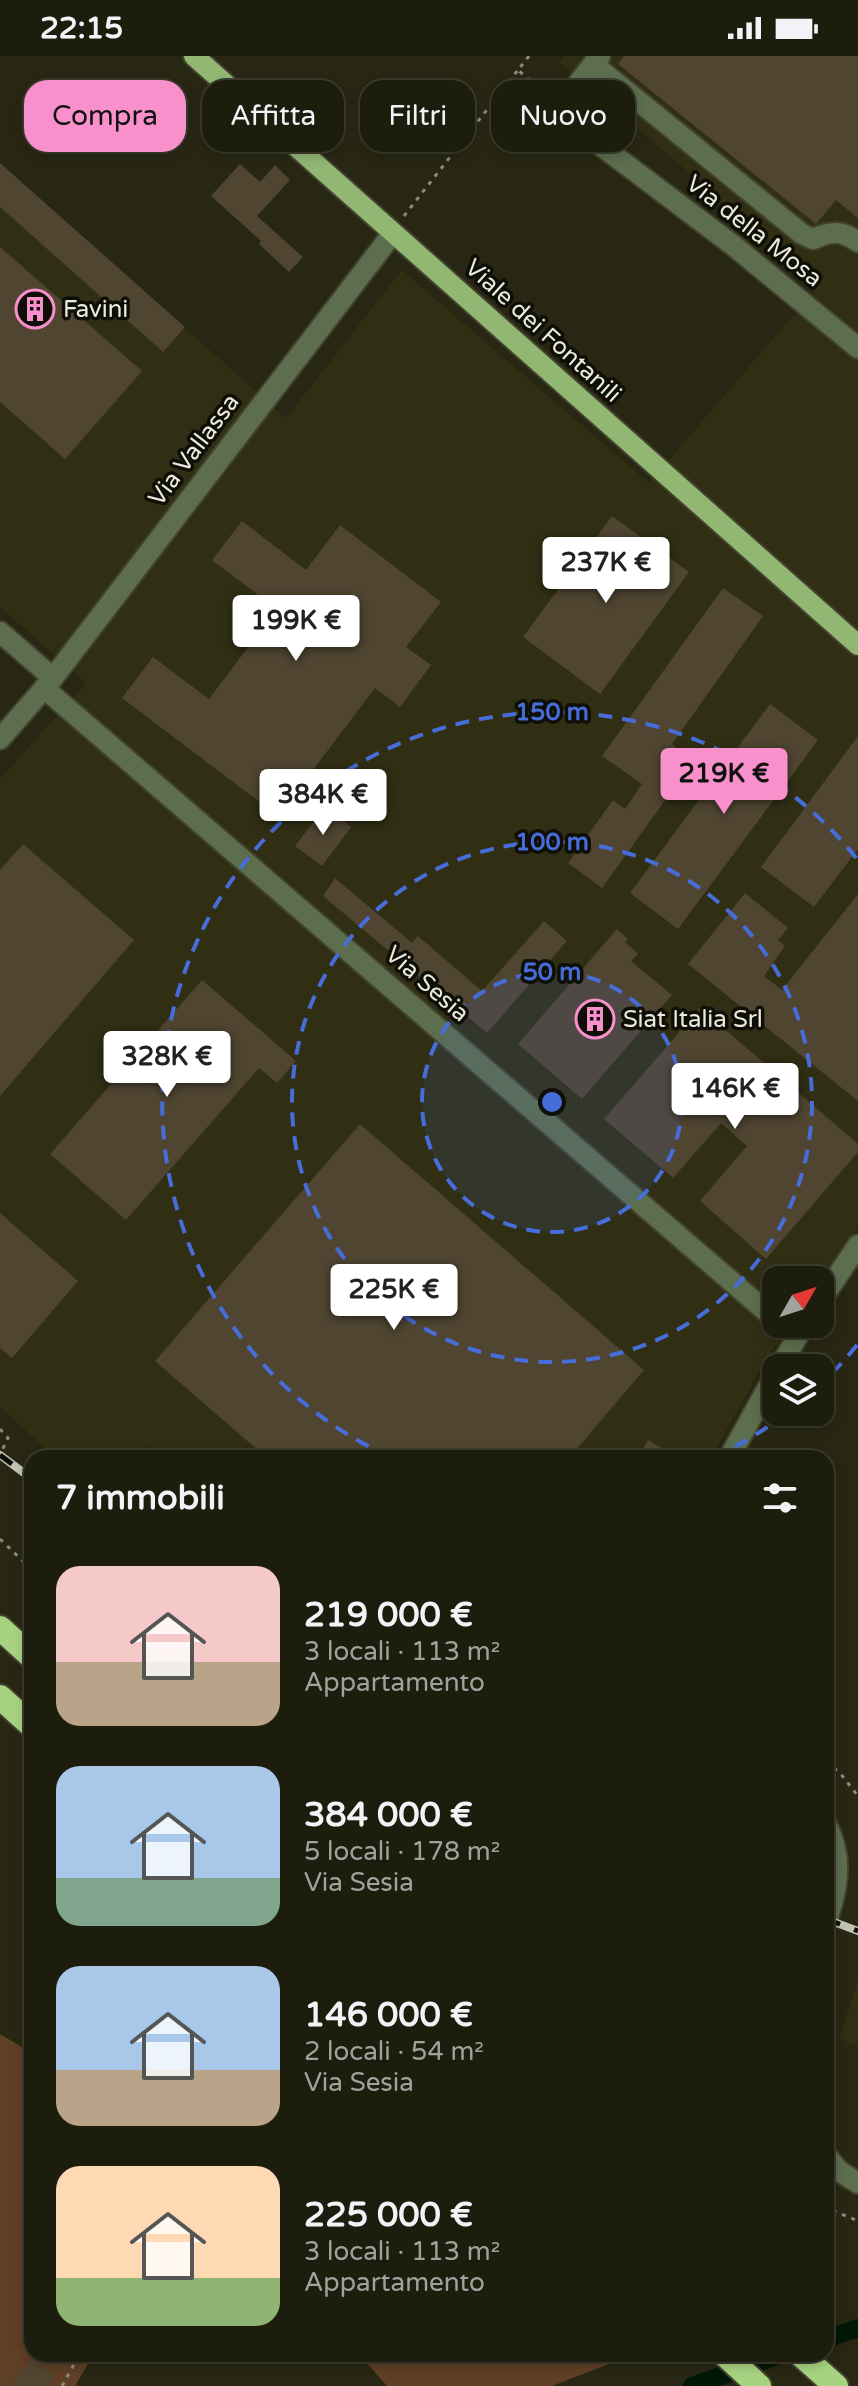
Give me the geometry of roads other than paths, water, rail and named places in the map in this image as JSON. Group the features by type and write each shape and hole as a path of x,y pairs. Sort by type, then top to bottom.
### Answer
{"highway":[{"path":"0,1628 24,1650"},
{"path":"0,1697 24,1721"},
{"path":"733,2362 759,2386"},
{"path":"809,2362 829,2380"}],"main road":[{"name":"Viale dei Fontanili","path":"194,56 858,645"}],"street":[{"name":"Via della Mosa","path":"597,60 579,82 570,105 572,116 592,139 734,246 858,348"},
{"path":"597,60 802,234 813,239 831,232 843,233 858,242"},
{"name":"Via Vallassa","path":"0,739 44,688 393,233"},
{"name":"Via Sesia","path":"0,632 44,688 762,1308"},
{"path":"834,1294 858,1245"},
{"path":"733,1450 762,1398"},
{"path":"0,1707 24,1724"},
{"path":"834,1845 838,1856 834,1897"},
{"path":"834,2165 858,2183"}],"waterway":[{"path":"834,2336 858,2328"},
{"path":"692,2386 760,2362"}],"railway":[{"path":"0,1455 24,1473"},
{"path":"834,1922 858,1931"}],"place":[{"name":"Favini","path":"35,309"},
{"name":"Siat Italia Srl","path":"595,1019"}]}
